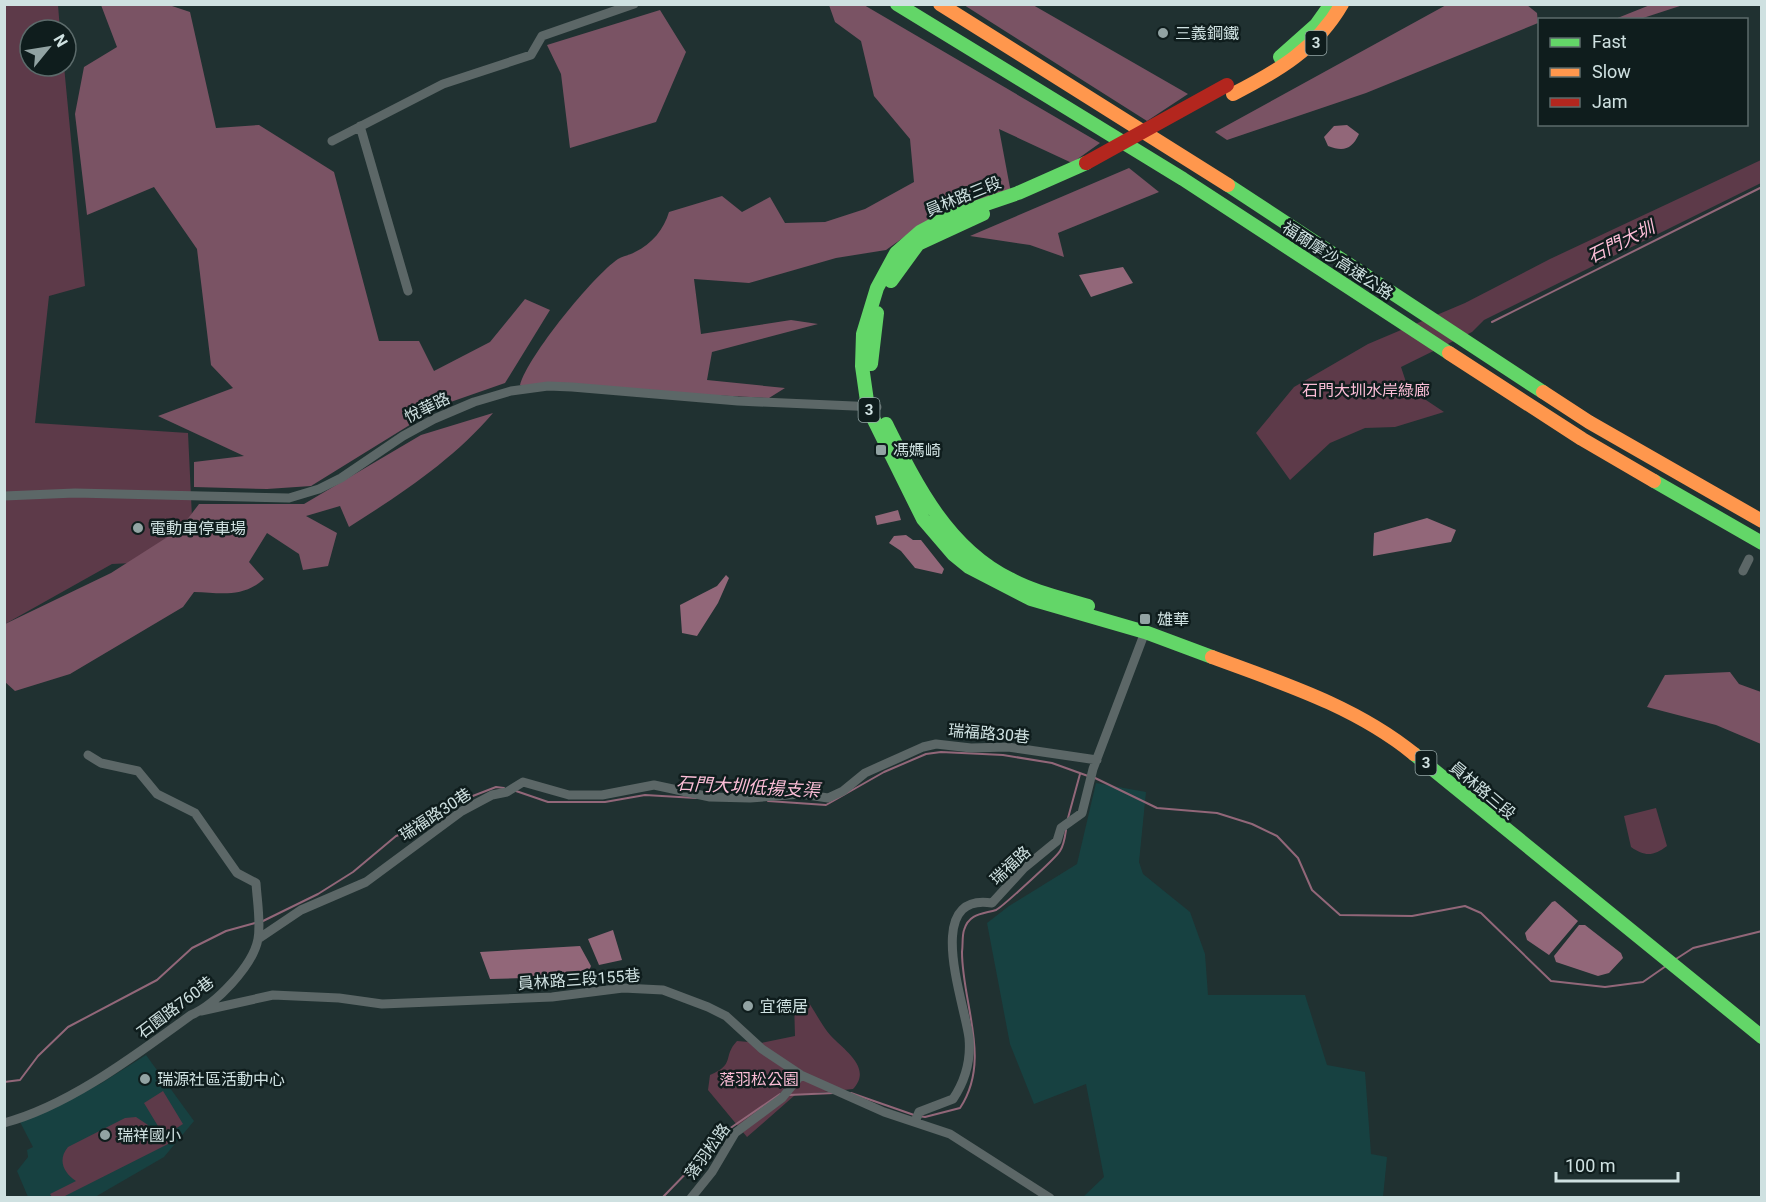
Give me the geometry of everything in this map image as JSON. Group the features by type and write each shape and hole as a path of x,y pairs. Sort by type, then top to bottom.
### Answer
{"main road":[{"name":"福爾摩沙高速公路","path":"897,4 1183,179 1582,439 1761,543"},
{"name":"福爾摩沙高速公路","path":"940,4 1142,129 1589,422 1761,522"},
{"name":"3","path":"1275,66 1316,25 1331,4"},
{"name":"3","path":"1275,66 1320,40 1331,26 1342,4"},
{"name":"員林路三段","path":"1275,66 1090,166 948,217 920,232 896,253 877,288 863,333 862,366 872,408 923,519 952,554 969,567 1031,599 1145,632 1313,694 1390,735 1761,1036"}],"street":[{"path":"332,141 443,84 531,55 542,36 634,4"},
{"path":"360,126 408,291"},
{"name":"悅華路","path":"4,496 83,493 289,498 320,489 341,478 403,436 444,415 511,391 548,386 872,408"},
{"path":"1743,571 1749,559"},
{"name":"瑞福路","path":"917,1118 953,1099 967,1071 969,1039 954,976 955,918 963,907 978,901 992,903 1024,868 1057,841 1067,823 1082,813 1096,760 1145,632"},
{"name":"瑞福路30巷","path":"258,939 301,910 366,882 462,811 492,795 507,792 523,782 569,795 602,795 654,785 710,796 750,798 801,794 828,798 865,773 923,747 936,744 970,748 1008,747 1096,760"},
{"path":"88,755 101,763 138,771 157,794 195,813 237,873 256,883 258,939"},
{"name":"石園路760巷","path":"4,1123 23,1118 125,1063 201,1011 237,978 258,939"},
{"name":"員林路三段155巷","path":"201,1011 273,995 339,998 382,1004 552,997 623,988 663,990 726,1016 762,1049 801,1075 884,1112 917,1118 950,1134 1050,1197"},
{"name":"落羽松路","path":"691,1197 712,1172 735,1133 785,1095 801,1075"}],"shaded area":[{"path":"1448,4 1527,5 1537,13 1538,23 1366,93 1227,140 1215,132"},
{"path":"101,5 169,5 190,12 216,128 259,125 334,172 379,341 419,341 434,371 490,342 525,299 550,310 505,383 442,405 311,486 267,489 194,487 194,462 244,456 158,416 233,388 211,365 197,249 154,187 87,215 75,114 84,67 117,47"},
{"path":"829,5 864,5 1100,143 1072,163 999,129 1011,193 907,235 886,250 836,258 749,283 694,279 701,334 791,320 818,324 712,352 707,380 785,388 769,398 520,385 535,355 578,299 618,259 641,249 652,240 661,230 669,212 722,196 742,212 770,197 785,223 825,222 865,209 914,182 910,139 874,96 861,41 835,22"},
{"path":"964,5 1033,5 1188,94 1147,121"},
{"path":"1650,5 1683,5 1643,18 1618,18"},
{"path":"660,10 686,52 656,122 570,148 561,74 547,45"},
{"path":"1347,125 1359,134 1353,143 1343,149 1328,146 1324,137 1334,126"},
{"path":"1129,168 1159,192 1058,233 1064,257 1030,245 970,236"},
{"path":"1123,267 1133,283 1091,297 1079,275"},
{"path":"493,413 444,461 407,489 349,527 340,506 306,516 337,533 328,566 303,570 299,554 267,533 249,562 264,579 256,585 240,592 194,592 183,607 70,674 15,691 5,682 5,624 111,573 180,529 199,504 304,504 421,435"},
{"path":"898,510 901,520 877,525 875,516"},
{"path":"1427,518 1456,530 1451,542 1373,556 1374,533"},
{"path":"906,535 913,540 921,540 944,569 942,574 915,568 901,551 889,543 894,536"},
{"path":"726,575 729,578 718,603 697,636 682,633 680,605 717,586"},
{"path":"1730,672 1739,684 1761,692 1761,744 1716,725 1647,707 1665,675"},
{"path":"1096,783 1146,792 1139,862 1143,874 1190,912 1205,954 1208,995 1305,995 1327,1065 1365,1072 1371,1154 1387,1157 1383,1197 1083,1197 1104,1177 1086,1084 1034,1104 1010,1044 987,923 1009,906 1077,864"},
{"path":"1555,901 1578,921 1549,955 1527,940 1525,933"},
{"path":"1579,925 1585,925 1621,953 1623,958 1609,973 1598,976 1556,962 1554,956"},
{"path":"613,930 622,960 599,965 588,939"},
{"path":"580,946 591,966 587,976 490,979 480,952"},
{"name":"瑞祥國小","path":"146,1055 194,1121 164,1157 95,1197 28,1197 17,1171 28,1157 27,1150 33,1147 20,1122 100,1084"}],"green space":[{"path":"4,5 58,5 59,18 18,18 18,78 65,78 85,286 49,296 35,423 188,433 194,560 112,564 5,624"},
{"name":"石門大圳水岸綠廊","path":"1761,160 1761,183 1484,320 1472,332 1401,367 1408,388 1444,412 1395,427 1365,428 1330,443 1290,480 1256,433 1294,387 1368,344 1465,303 1550,259"},
{"path":"1656,808 1667,846 1658,852 1645,854 1631,847 1624,816"},
{"name":"落羽松公園","path":"805,997 827,1032 854,1060 860,1074 858,1081 853,1089 795,1095 747,1137 708,1090 710,1075 726,1064 737,1041 761,1043 795,1036 794,1001"},
{"path":"163,1091 183,1124 164,1136 144,1103"},
{"path":"136,1117 148,1125 153,1143 168,1136 172,1142 63,1197 52,1197 50,1194 76,1181 63,1166 63,1157 68,1147 125,1118"}],"waterway":[{"name":"石門大圳","path":"1492,322 1762,187"},
{"name":"石門大圳低揚支渠","path":"768,801 826,805 884,772 926,754 941,752 1003,755 1052,763 1088,776"},
{"path":"1068,818 1080,774"},
{"name":"石門大圳低揚支渠","path":"1093,777 1157,808 1217,813 1252,824 1277,836 1298,858 1312,890 1340,915 1412,916 1465,906 1481,913 1551,981 1605,987 1643,982 1666,966"},
{"name":"石門大圳低揚支渠","path":"263,921 318,894 353,872 396,836 429,825 465,799 496,787 504,788"},
{"name":"石門大圳低揚支渠","path":"516,791 548,802 605,802 645,795 696,798"},
{"path":"919,1116 925,1117 960,1108 969,1090 974,1071 973,1032 963,972 962,952 966,924 977,915 996,910 1040,872 1060,851 1066,830"},
{"name":"石門大圳低揚支渠","path":"4,1082 20,1080 38,1056 68,1027 157,980 192,948 226,931 255,923"},
{"name":"石門大圳低揚支渠","path":"1676,959 1693,948 1762,931"},
{"path":"789,1095 834,1093"},
{"path":"851,1093 914,1115"},
{"path":"662,1198 729,1129 780,1094"}],"traffic: fast":[{"path":"897,4 1183,179 1449,353"},
{"path":"1280,57 1316,25 1331,4"},
{"path":"1086,163 1018,193 948,217 920,232 896,253 877,288 863,334 862,366 868,408 923,519 953,554 969,567 1031,599 1145,632 1212,657"},
{"path":"1228,185 1543,392"},
{"path":"891,281 918,244 983,214"},
{"path":"871,364 877,313"},
{"path":"886,424 922,491 951,532 968,550 988,566 1019,584 1088,606"},
{"path":"1654,481 1762,543"},
{"path":"1414,754 1762,1037"}],"traffic: slow":[{"path":"940,4 1228,185"},
{"path":"1233,94 1265,77 1295,57 1320,34 1342,4"},
{"path":"1449,353 1582,439 1654,481"},
{"path":"1543,392 1589,422 1762,521"},
{"path":"1212,657 1291,686 1343,709 1391,737 1414,754"}],"traffic: jam":[{"path":"1086,163 1227,85"}],"place":[{"name":"三義鋼鐵","path":"1163,33"},
{"name":"馮媽崎","path":"881,450"},
{"name":"電動車停車場","path":"138,528"},
{"name":"雄華","path":"1145,619"},
{"name":"宜德居","path":"748,1006"},
{"name":"瑞源社區活動中心","path":"145,1079"},
{"name":"瑞祥國小","path":"105,1135"}]}
